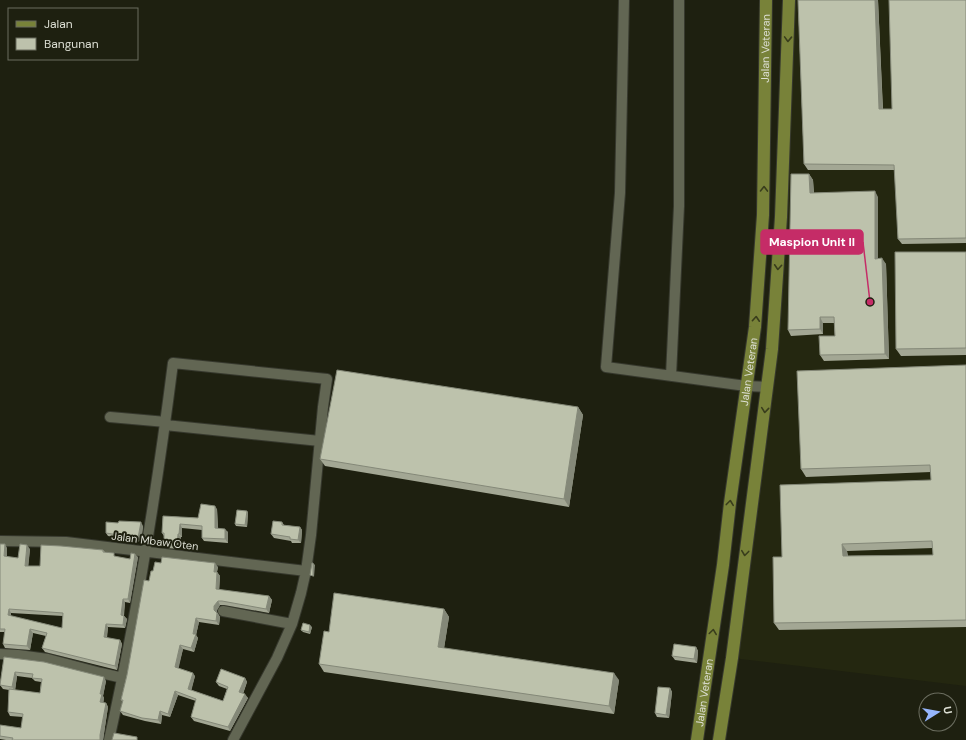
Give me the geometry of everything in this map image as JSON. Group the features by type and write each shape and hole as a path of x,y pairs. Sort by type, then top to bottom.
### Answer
{"main road":[{"name":"Jalan Veteran","path":"697,740 723,565 730,503 755,327 763,215 766,0"},
{"name":"Jalan Veteran","path":"719,740 732,658 772,349 781,217 789,0"}],"street":[{"path":"624,0 620,193 606,367 746,386 767,387"},
{"path":"671,376 679,206 679,0"},
{"path":"109,740 123,678 146,552 166,424 173,363 328,379 315,440 314,507 306,571 292,624 277,658 233,740"},
{"path":"110,417 315,440"},
{"name":"Jalan Mbaw Oten","path":"0,541 66,542 306,571"},
{"path":"223,611 292,624"},
{"path":"0,654 48,659 123,678"}],"shaded area":[{"path":"789,0 966,0 966,686 732,658 767,387"}],"building":[{"path":"798,0 875,0 879,109 892,109 889,0 966,0 966,238 898,239 894,165 804,164"},
{"path":"791,174 809,174 810,193 875,191 875,259 882,258 885,354 820,355 819,336 835,336 834,317 820,317 820,329 788,330"},
{"path":"895,252 966,252 966,348 896,349"},
{"path":"966,365 966,620 774,623 773,557 782,557 780,485 931,480 930,465 801,469 797,371","holes":["932,541 933,555 843,556 842,544"]},
{"path":"337,370 578,407 564,499 320,459"},
{"path":"201,504 215,506 215,528 225,529 225,539 202,538 202,526 180,524 177,546 164,544 164,533 162,533 163,516 198,518"},
{"path":"237,510 247,511 245,525 235,524"},
{"path":"119,521 141,522 138,538 106,533 106,522 118,523"},
{"path":"273,521 282,522 282,525 300,527 298,540 271,534"},
{"path":"0,544 5,544 4,556 18,558 20,544 27,545 25,566 40,566 41,545 103,550 103,552 114,553 114,556 130,559 131,553 135,554 128,599 123,599 121,615 124,616 123,625 106,624 104,637 120,640 115,666 42,648 47,633 30,629 27,646 3,644 5,629 0,629","holes":["9,609 63,613 62,628 8,615"]},
{"path":"162,557 215,563 214,572 217,572 216,589 269,596 266,609 218,601 214,606 214,610 217,613 216,621 196,618 193,634 196,634 191,648 180,645 175,667 193,673 188,689 223,701 228,687 216,682 221,669 245,678 239,692 245,694 228,727 191,717 196,699 175,691 168,714 160,711 158,720 142,718 120,711 144,580 149,581 155,562 161,563"},
{"path":"313,563 313,576 310,575"},
{"path":"334,593 444,609 438,647 614,673 609,706 319,664 324,631 329,632"},
{"path":"303,623 310,625 309,632 301,630"},
{"path":"674,644 696,647 694,659 672,656"},
{"path":"4,657 44,662 104,677 100,694 102,694 100,702 106,703 100,740 12,740 13,738 0,736 0,725 21,728 23,714 8,712 9,689 40,693 42,679 32,678 33,674 15,672 12,687 0,685"},
{"path":"658,687 670,688 666,715 655,713"},
{"path":"114,733 137,737 137,740 112,740"}],"place":[{"name":"Maspion Unit II","path":"870,302"}]}
